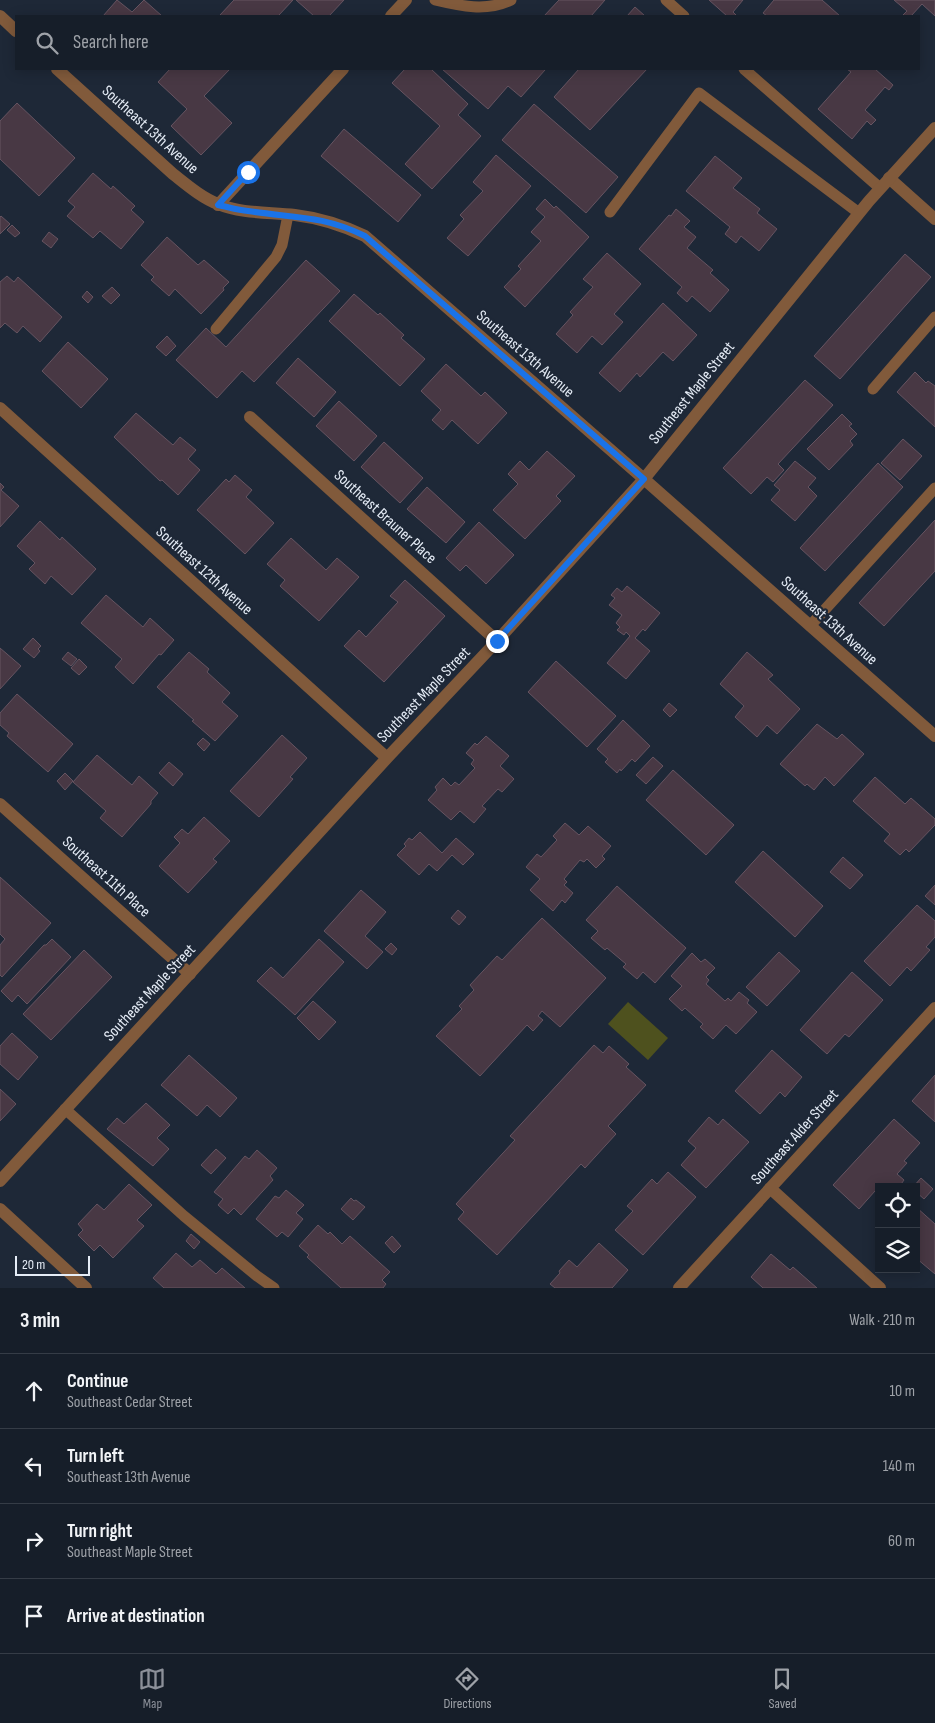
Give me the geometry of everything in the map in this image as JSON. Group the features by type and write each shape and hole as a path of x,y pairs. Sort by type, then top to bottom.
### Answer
{"street":[{"path":"392,15 406,0"},
{"path":"0,16 15,30"},
{"name":"Southeast 13th Avenue","path":"58,70 173,174 192,189 218,205 248,211 322,220 346,226 365,236 935,736"},
{"path":"218,205 342,70"},
{"name":"Southeast Maple Street","path":"0,1181 644,479 859,212 935,128"},
{"path":"889,178 935,218"},
{"name":"Southeast 12th Avenue","path":"0,408 387,758"},
{"name":"Southeast Brauner Place","path":"250,417 497,641"},
{"name":"Southeast 11th Place","path":"0,804 190,974"},
{"name":"Southeast Alder Street","path":"678,1288 935,1008"},
{"path":"770,1188 880,1288"},
{"path":"0,1209 86,1288"}],"lane":[{"path":"435,0 476,8 502,5 512,0"},
{"path":"666,0 683,15"},
{"path":"745,70 880,188"},
{"path":"610,212 699,93 859,212"},
{"path":"216,329 276,257 282,245 288,215"},
{"path":"873,390 935,317"},
{"path":"810,626 935,488"},
{"path":"65,1109 184,1216 274,1288"}],"green space":[{"path":"628,1002 668,1038 648,1060 608,1024"}],"building":[{"path":"117,0 132,12 144,0 161,15 104,15"},
{"path":"234,0 293,0 279,15 220,15"},
{"path":"296,0 344,0 330,15 313,15"},
{"path":"559,0 605,0 592,15 545,15"},
{"path":"709,0 743,0 733,12 736,15 726,15"},
{"path":"774,0 822,0 839,15 766,15 763,13"},
{"path":"894,0 935,0 935,16 922,4 912,15 903,15 907,11"},
{"path":"635,7 644,15 628,15"},
{"path":"169,70 229,70 204,96 232,123 201,155 171,126 187,109 158,82"},
{"path":"404,70 432,70 468,104 458,115 481,136 432,189 405,164 440,126 392,83"},
{"path":"443,70 545,70 521,97 508,86 488,109"},
{"path":"578,70 646,70 590,130 554,97"},
{"path":"848,70 876,70 893,85 889,90 885,87 865,110 876,120 871,125 867,121 852,139 818,109 851,72"},
{"path":"17,103 75,158 39,196 0,159 0,121"},
{"path":"534,104 618,177 586,213 502,140"},
{"path":"344,129 421,195 398,222 321,156"},
{"path":"496,155 531,186 468,256 447,238 464,219 460,215 483,191 473,182"},
{"path":"715,156 742,178 733,188 760,209 757,213 777,229 759,251 741,236 736,243 725,234 730,227 686,191"},
{"path":"93,173 111,189 113,186 135,206 131,210 144,222 121,249 100,231 93,238 67,216 75,207 68,201"},
{"path":"545,199 554,208 556,206 589,237 525,307 504,287 521,269 518,266 541,241 531,232 545,217 536,209"},
{"path":"676,209 690,221 684,227 696,237 687,248 713,270 710,273 729,290 710,312 692,296 687,302 677,293 682,287 639,249"},
{"path":"0,217 10,224 0,234"},
{"path":"12,225 20,233 15,237 7,230"},
{"path":"49,232 58,239 51,248 42,241"},
{"path":"167,237 198,265 204,260 229,282 223,288 224,290 201,314 175,289 169,296 151,280 154,277 141,265"},
{"path":"607,253 641,284 614,314 623,322 602,345 592,336 577,353 556,334 573,315 570,312 593,287 583,279"},
{"path":"905,254 931,277 840,379 814,356"},
{"path":"306,260 340,291 254,382 242,371 217,398 176,360 206,328 226,347"},
{"path":"7,276 14,282 18,277 62,317 40,342 23,326 17,333 5,323 0,328 0,282"},
{"path":"112,287 120,295 111,304 102,296"},
{"path":"87,291 93,297 88,303 82,297"},
{"path":"354,294 378,315 380,313 404,335 401,338 425,359 400,386 329,321"},
{"path":"663,303 697,335 673,361 663,352 640,377 637,373 620,392 599,373"},
{"path":"167,336 176,346 166,356 156,347"},
{"path":"68,342 108,379 81,408 42,371"},
{"path":"298,358 336,392 314,417 276,383"},
{"path":"446,364 481,396 485,392 507,413 478,444 452,420 443,430 432,420 441,410 421,391"},
{"path":"915,372 926,383 928,381 935,386 935,427 897,392"},
{"path":"805,380 833,405 778,464 784,470 773,482 767,477 751,494 723,468"},
{"path":"339,401 377,436 354,461 316,426"},
{"path":"136,413 173,445 180,437 196,450 188,459 200,470 178,495 162,480 160,481 114,437"},
{"path":"842,414 852,424 849,426 857,434 850,441 853,445 829,470 807,449"},
{"path":"903,439 922,456 900,480 881,463"},
{"path":"384,442 423,478 400,503 361,467"},
{"path":"547,451 575,476 556,496 561,501 525,539 493,510 518,484 508,474 520,461 529,470"},
{"path":"795,461 816,478 808,487 817,496 795,521 771,500 780,490 774,485"},
{"path":"878,463 903,487 825,571 800,548"},
{"path":"235,475 252,490 246,497 274,523 245,554 197,510 226,479 229,482"},
{"path":"0,483 4,487 1,490 19,506 0,527"},
{"path":"427,487 465,522 446,543 407,509"},
{"path":"935,520 935,571 884,626 859,603"},
{"path":"40,521 60,540 62,537 96,569 72,595 51,576 45,584 29,569 35,563 17,546"},
{"path":"479,522 514,555 486,584 466,565 460,571 446,558"},
{"path":"291,538 326,570 337,558 359,577 319,621 280,586 285,580 267,564"},
{"path":"405,580 445,616 384,682 344,646 359,630 366,637 398,602 390,596"},
{"path":"627,586 660,613 645,631 643,629 635,638 650,651 626,679 607,663 630,636 626,632 624,635 617,630 620,627 616,623 622,615 609,605 615,598 611,595 617,588 622,592"},
{"path":"106,595 143,627 150,618 174,640 133,684 115,667 122,659 81,623"},
{"path":"33,638 41,646 38,649 40,651 34,658 23,649"},
{"path":"0,648 21,666 0,689"},
{"path":"68,652 77,659 71,666 62,659"},
{"path":"189,652 209,669 207,672 230,693 222,702 238,716 215,741 157,687"},
{"path":"747,652 773,675 768,679 800,709 777,734 767,725 757,737 735,717 744,706 720,684"},
{"path":"79,659 87,667 79,675 71,668"},
{"path":"556,661 616,716 587,747 528,692"},
{"path":"17,694 73,744 48,772 7,736 9,733 0,725 0,713"},
{"path":"669,703 677,710 670,717 663,710"},
{"path":"623,720 650,746 635,762 632,759 617,773 605,762 608,759 597,749"},
{"path":"817,724 837,739 842,734 864,754 834,786 825,777 814,790 807,784 805,786 780,764"},
{"path":"282,735 307,758 290,777 293,779 259,817 230,791"},
{"path":"486,736 509,756 500,766 514,779 502,792 498,789 482,806 486,809 474,823 460,811 451,820 428,800 437,790 435,787 443,778 451,786 455,782 459,785 475,768 471,764 474,760 466,753 475,743 477,745"},
{"path":"203,738 210,744 204,751 197,744"},
{"path":"97,755 132,785 139,776 158,793 151,801 151,804 122,837 100,818 106,811 73,782"},
{"path":"653,757 663,766 646,784 636,775"},
{"path":"169,762 183,774 173,786 159,773"},
{"path":"673,770 734,825 706,855 646,800"},
{"path":"65,773 73,781 65,790 57,781"},
{"path":"875,777 905,804 911,798 935,819 935,825 909,852 906,849 900,855 884,841 890,834 853,801"},
{"path":"204,817 230,841 213,859 217,862 188,893 159,866 180,843 174,837 182,829 188,834"},
{"path":"565,823 579,835 588,826 611,846 602,856 605,859 596,868 587,859 584,862 580,860 564,879 567,882 564,885 573,893 565,903 562,900 553,911 530,890 540,879 526,867 537,854 541,857 557,840 553,836"},
{"path":"420,832 442,853 456,838 474,854 463,865 452,855 437,871 429,864 419,875 397,855 406,846 404,844 409,838 412,840"},
{"path":"763,851 823,906 795,937 735,882"},
{"path":"843,857 863,875 850,889 830,872"},
{"path":"0,877 51,923 2,977 0,975 0,945 5,939 0,934"},
{"path":"935,885 935,905 925,896"},
{"path":"617,886 686,948 655,983 643,972 637,979 623,967 626,964 607,948 605,950 591,938 598,931 586,920"},
{"path":"361,890 386,912 365,936 383,952 367,969 324,931"},
{"path":"917,905 935,921 935,937 926,947 930,950 911,971 907,967 890,986 864,961"},
{"path":"458,910 466,917 459,925 451,918"},
{"path":"542,918 606,978 560,1027 542,1011 538,1016 543,1020 533,1031 527,1025 480,1076 436,1036 462,1009 459,1006 474,990 470,985 497,956 502,960"},
{"path":"52,939 71,957 27,1004 18,995 12,1002 1,991 44,945"},
{"path":"319,939 344,962 295,1015 257,981 271,967 283,978"},
{"path":"391,943 397,949 392,955 385,949"},
{"path":"84,950 112,977 51,1040 23,1014"},
{"path":"779,952 800,971 767,1006 746,987"},
{"path":"692,953 701,962 705,959 715,968 706,977 709,980 706,984 725,1001 728,998 731,1001 739,992 749,1000 747,1003 757,1012 736,1034 726,1025 713,1039 700,1027 703,1024 685,1008 682,1011 669,999 682,986 671,976"},
{"path":"852,972 883,1000 849,1037 845,1034 827,1054 800,1030"},
{"path":"313,1001 336,1022 319,1040 297,1018"},
{"path":"12,1033 38,1057 18,1080 0,1064 0,1046"},
{"path":"594,1045 603,1053 609,1046 629,1064 626,1067 646,1085 608,1126 616,1134 585,1168 581,1164 497,1255 458,1219 464,1212 456,1204 515,1140 510,1136"},
{"path":"772,1050 802,1077 785,1097 780,1092 760,1114 735,1091"},
{"path":"189,1055 237,1098 220,1117 207,1105 197,1116 161,1085"},
{"path":"935,1075 935,1122 912,1101"},
{"path":"0,1089 16,1104 0,1121"},
{"path":"146,1103 170,1125 157,1138 169,1149 153,1166 107,1129 117,1118 124,1124"},
{"path":"709,1117 718,1125 723,1119 749,1142 706,1188 681,1165 696,1148 688,1141"},
{"path":"894,1119 920,1143 904,1161 907,1163 897,1174 904,1180 902,1183 875,1183 875,1191 859,1209 833,1185"},
{"path":"216,1149 226,1158 211,1174 201,1165"},
{"path":"257,1150 277,1168 270,1176 273,1180 241,1215 234,1208 228,1214 218,1205 223,1199 214,1192 245,1156 249,1159"},
{"path":"668,1172 696,1197 643,1255 615,1230 633,1211 627,1206 652,1179 657,1184"},
{"path":"921,1178 933,1189 924,1199 920,1196 920,1183 917,1183"},
{"path":"129,1184 152,1205 137,1220 144,1226 113,1258 100,1245 94,1251 78,1235 83,1230 78,1224 97,1204 104,1210"},
{"path":"286,1190 304,1205 296,1213 303,1219 288,1237 282,1232 277,1237 256,1219 275,1196 279,1198"},
{"path":"351,1198 365,1207 353,1220 341,1209"},
{"path":"920,1211 935,1224 935,1274 920,1261"},
{"path":"318,1225 328,1234 330,1232 342,1244 350,1236 390,1272 382,1280 386,1284 383,1288 341,1288 307,1257 309,1255 299,1246"},
{"path":"191,1234 200,1242 194,1249 186,1241"},
{"path":"392,1236 401,1246 394,1253 385,1243"},
{"path":"599,1243 628,1270 612,1288 555,1288 550,1284 569,1260 577,1267"},
{"path":"176,1253 192,1267 200,1260 216,1274 222,1268 245,1288 164,1288 153,1278"},
{"path":"771,1254 790,1270 793,1267 817,1288 763,1288 751,1277"}],"route":[{"path":"248,172 218,205 248,211 295,215 322,220 346,226 365,236 644,479 497,641"}]}
